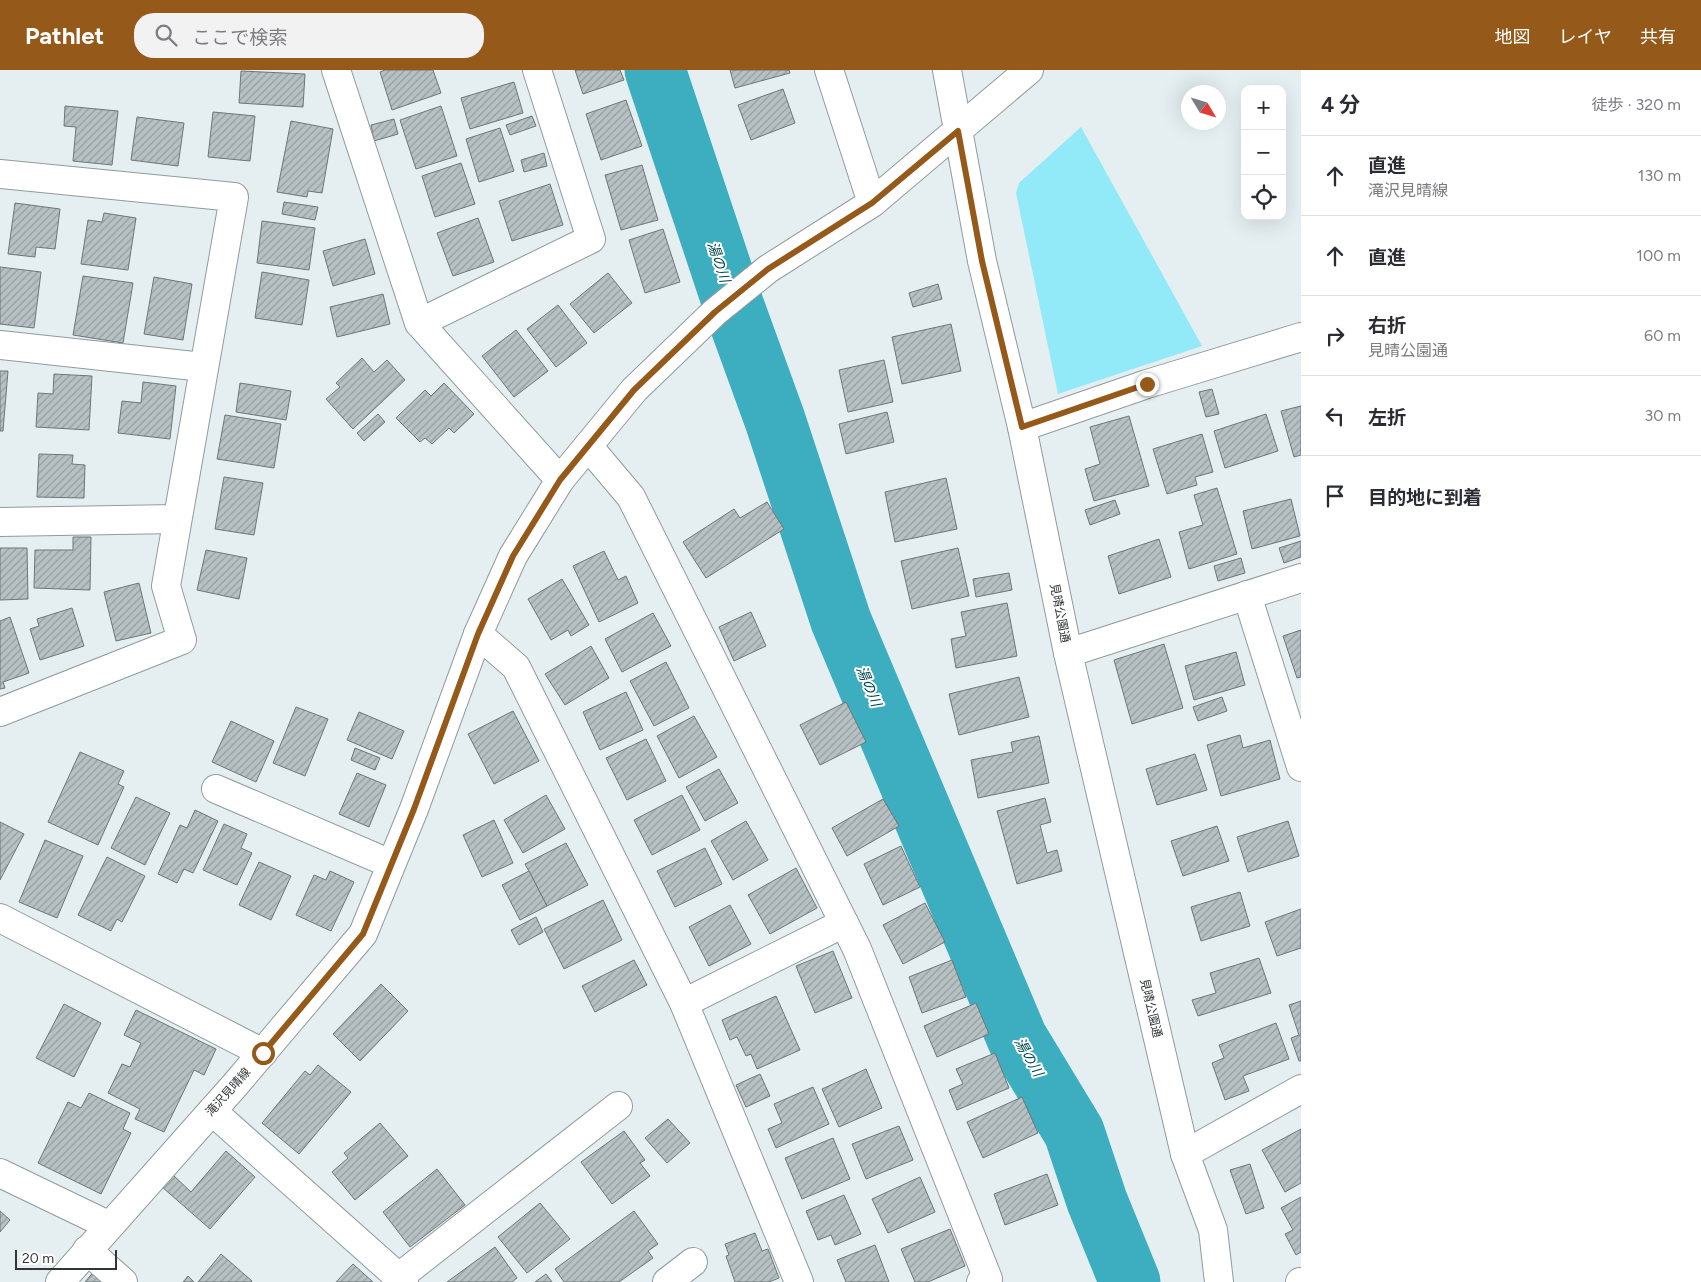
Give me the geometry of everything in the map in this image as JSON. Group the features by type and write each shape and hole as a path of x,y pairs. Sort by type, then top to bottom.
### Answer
{"street":[{"path":"336,70 419,323 560,480"},
{"path":"419,323 591,239 537,70"},
{"path":"829,70 872,203"},
{"name":"見晴公園通","path":"947,70 982,261 1022,427 1068,653 1185,1154 1213,1230 1215,1281"},
{"name":"滝沢見晴線","path":"60,1282 263,1053 363,934 414,809 478,634 513,556 560,480 634,390 715,312 768,269 872,203 1029,70"},
{"path":"0,174 234,197 176,519 166,586 182,640 0,712"},
{"path":"1022,427 1147,384 1301,337"},
{"path":"0,344 203,367"},
{"path":"588,446 631,497 844,924 860,958 988,1279 982,1282"},
{"path":"0,522 176,519"},
{"path":"1068,653 1301,578"},
{"path":"1248,594 1301,767"},
{"path":"478,634 516,667 684,1003 799,1282"},
{"path":"216,789 391,864"},
{"path":"0,918 263,1053"},
{"path":"684,1003 844,924"},
{"path":"1185,1154 1301,1088"},
{"path":"212,1111 401,1280 618,1106"},
{"path":"0,1173 108,1226"},
{"path":"88,1250 123,1282"},
{"path":"667,1282 693,1262"}],"shaded area":[{"path":"1081,127 1202,346 1058,394 1016,193 1019,183"}],"building":[{"path":"385,70 433,70 441,93 392,110 380,72"},
{"path":"575,70 620,70 624,80 583,94"},
{"path":"730,70 789,70 790,73 735,88"},
{"path":"241,71 305,74 303,107 239,103"},
{"path":"514,82 523,113 470,129 461,98"},
{"path":"783,89 795,123 751,140 738,105"},
{"path":"626,100 642,146 601,160 586,114"},
{"path":"65,106 118,111 112,165 73,161 76,127 64,126"},
{"path":"441,106 457,156 416,169 400,120"},
{"path":"213,112 255,116 250,161 208,157"},
{"path":"532,116 536,126 510,135 506,125"},
{"path":"137,117 184,123 178,166 131,160"},
{"path":"394,119 398,134 374,141 371,125"},
{"path":"291,121 333,129 322,193 308,191 307,197 277,192"},
{"path":"500,128 514,171 479,182 466,139"},
{"path":"544,153 547,166 524,172 521,160"},
{"path":"461,163 475,204 435,217 422,176"},
{"path":"642,165 658,220 621,230 605,175"},
{"path":"550,184 563,225 512,241 499,201"},
{"path":"284,202 318,207 315,220 282,214"},
{"path":"15,203 60,209 55,249 36,247 35,257 8,254"},
{"path":"104,213 136,218 128,270 81,264 88,220 102,222"},
{"path":"478,218 494,262 453,276 437,233"},
{"path":"262,221 315,228 309,270 257,263"},
{"path":"663,229 680,282 645,293 629,240"},
{"path":"365,239 375,274 333,286 323,251"},
{"path":"0,267 41,272 34,328 0,324"},
{"path":"262,272 309,280 302,325 255,318"},
{"path":"608,273 632,303 594,333 570,304"},
{"path":"83,276 133,283 123,343 73,335"},
{"path":"154,277 192,284 183,340 144,334"},
{"path":"938,284 942,299 913,307 909,293"},
{"path":"383,294 390,324 337,337 330,307"},
{"path":"558,305 587,343 556,367 527,329"},
{"path":"951,324 961,371 902,384 892,337"},
{"path":"516,330 548,371 514,397 482,356"},
{"path":"362,358 374,372 387,360 405,380 353,429 326,399 340,387 336,383"},
{"path":"884,360 893,402 848,412 839,370"},
{"path":"0,371 8,371 3,431 0,431"},
{"path":"54,374 92,376 89,430 36,427 38,393 53,394"},
{"path":"143,382 176,386 170,439 118,433 122,401 141,403"},
{"path":"240,383 291,391 286,420 236,412"},
{"path":"444,383 474,414 454,433 449,428 432,444 425,438 420,442 396,418 425,390 431,396"},
{"path":"1212,389 1219,414 1206,417 1199,392"},
{"path":"1301,406 1301,455 1294,457 1281,411"},
{"path":"887,412 894,442 846,454 839,424"},
{"path":"378,414 385,422 364,441 357,433"},
{"path":"1266,414 1278,451 1225,468 1214,431"},
{"path":"225,415 281,424 274,468 217,459"},
{"path":"1129,416 1149,486 1094,501 1085,469 1100,464 1090,427"},
{"path":"1202,434 1213,472 1195,477 1197,485 1167,494 1153,449"},
{"path":"39,454 73,455 72,464 85,465 84,498 37,497"},
{"path":"224,477 263,483 254,535 215,529"},
{"path":"946,478 957,529 895,542 885,492"},
{"path":"1217,488 1237,554 1189,569 1179,532 1203,525 1194,495"},
{"path":"1291,499 1300,536 1252,549 1243,511"},
{"path":"1115,500 1120,514 1090,525 1085,510"},
{"path":"767,502 784,529 706,578 683,542 734,509 740,518"},
{"path":"73,537 91,537 90,590 34,588 35,550 73,550"},
{"path":"1159,539 1171,577 1119,594 1108,556"},
{"path":"1301,541 1301,557 1284,563 1279,548"},
{"path":"0,548 27,548 28,599 0,600"},
{"path":"958,548 969,596 912,609 901,561"},
{"path":"206,550 247,558 239,599 197,590"},
{"path":"604,551 618,580 626,576 638,603 599,622 573,566"},
{"path":"1241,558 1245,573 1218,581 1214,566"},
{"path":"1009,573 1012,590 976,597 973,579"},
{"path":"562,579 589,625 571,636 568,630 551,640 528,599"},
{"path":"139,583 151,633 116,641 104,592"},
{"path":"1007,603 1017,656 956,668 951,639 966,636 961,612"},
{"path":"72,608 84,646 40,660 30,629 39,626 37,619"},
{"path":"751,612 766,646 734,661 719,627"},
{"path":"653,613 671,646 622,672 605,639"},
{"path":"10,617 29,673 3,682 5,688 0,689 0,621"},
{"path":"1301,630 1301,677 1297,678 1283,636"},
{"path":"1164,644 1183,708 1132,724 1114,660"},
{"path":"591,646 609,678 565,705 545,674"},
{"path":"1236,652 1245,685 1194,700 1185,666"},
{"path":"666,662 689,708 654,726 630,681"},
{"path":"1019,677 1029,717 959,735 949,694"},
{"path":"626,692 643,730 600,750 583,712"},
{"path":"1222,697 1227,711 1198,721 1193,707"},
{"path":"846,702 866,742 820,765 800,725"},
{"path":"296,707 328,719 305,776 273,763"},
{"path":"513,711 539,761 494,784 468,734"},
{"path":"359,712 404,731 392,759 347,740"},
{"path":"694,716 717,757 679,778 657,736"},
{"path":"231,721 274,741 256,782 212,762"},
{"path":"1240,735 1243,748 1270,740 1280,779 1221,796 1207,745"},
{"path":"1039,736 1049,783 978,798 971,760 1013,752 1011,742"},
{"path":"646,739 666,781 627,800 606,758"},
{"path":"355,748 380,758 375,770 351,760"},
{"path":"80,752 124,771 118,784 124,787 98,845 48,822"},
{"path":"1195,754 1207,790 1157,805 1146,769"},
{"path":"719,769 738,803 705,821 686,787"},
{"path":"357,773 386,785 369,827 339,814"},
{"path":"546,795 565,829 523,853 504,820"},
{"path":"682,795 700,830 652,855 634,820"},
{"path":"136,797 170,813 145,865 111,848"},
{"path":"1045,798 1051,822 1040,825 1047,853 1057,850 1062,871 1017,884 997,811"},
{"path":"883,799 899,826 847,856 832,828"},
{"path":"195,810 218,821 193,873 184,869 177,883 158,874 180,825 187,828"},
{"path":"494,820 513,863 482,877 463,835"},
{"path":"746,821 768,860 733,880 711,841"},
{"path":"1288,821 1299,856 1248,872 1237,837"},
{"path":"0,822 24,834 0,880"},
{"path":"224,824 247,834 241,848 252,853 237,885 203,870"},
{"path":"1217,826 1229,861 1183,876 1171,841"},
{"path":"45,840 83,856 57,918 19,902"},
{"path":"566,843 588,885 547,906 525,864"},
{"path":"901,846 920,887 883,905 864,864"},
{"path":"705,848 722,884 675,907 657,871"},
{"path":"107,857 145,876 122,922 117,919 111,931 78,915"},
{"path":"259,862 291,876 271,920 239,905"},
{"path":"796,868 817,908 770,934 748,895"},
{"path":"330,871 354,882 331,931 296,915 314,875 326,880"},
{"path":"529,871 547,906 520,920 502,885"},
{"path":"1240,892 1250,926 1201,941 1191,907"},
{"path":"603,900 622,940 564,969 544,929"},
{"path":"925,903 945,942 903,964 883,925"},
{"path":"730,905 751,944 709,966 689,927"},
{"path":"1301,909 1301,948 1277,956 1265,922"},
{"path":"536,917 543,932 519,945 511,930"},
{"path":"833,951 852,998 815,1013 796,966"},
{"path":"1259,958 1271,993 1198,1016 1192,1000 1216,993 1210,973"},
{"path":"634,960 647,985 595,1012 582,986"},
{"path":"952,960 966,997 922,1013 909,977"},
{"path":"381,984 408,1011 360,1061 333,1034"},
{"path":"776,996 800,1050 757,1069 751,1054 746,1056 737,1037 730,1040 722,1020"},
{"path":"1301,1001 1301,1061 1299,1061 1291,1038 1299,1035 1289,1005"},
{"path":"976,1003 989,1034 937,1057 924,1026"},
{"path":"64,1004 101,1023 74,1077 36,1058"},
{"path":"136,1010 216,1049 204,1075 194,1070 164,1132 135,1119 140,1109 108,1093 122,1064 130,1067 141,1043 124,1035"},
{"path":"1276,1023 1289,1059 1243,1076 1249,1091 1225,1100 1212,1063 1224,1058 1219,1045"},
{"path":"995,1053 1009,1088 957,1110 949,1090 963,1084 956,1069"},
{"path":"318,1065 351,1092 299,1154 262,1123 305,1071 310,1075"},
{"path":"866,1069 882,1108 839,1127 822,1089"},
{"path":"760,1074 770,1096 746,1107 736,1085"},
{"path":"813,1087 829,1124 776,1148 768,1129 782,1123 774,1104"},
{"path":"89,1093 130,1113 123,1129 131,1133 101,1194 38,1163 68,1102 81,1108"},
{"path":"1022,1097 1038,1133 983,1158 967,1122"},
{"path":"668,1119 690,1143 667,1163 645,1138"},
{"path":"380,1123 408,1156 355,1200 332,1172 348,1158 344,1153"},
{"path":"899,1126 913,1160 866,1179 852,1144"},
{"path":"1301,1129 1301,1183 1285,1192 1262,1150"},
{"path":"624,1131 645,1160 640,1163 650,1176 612,1204 581,1162"},
{"path":"833,1138 850,1179 802,1199 785,1158"},
{"path":"226,1151 255,1177 210,1229 161,1186 172,1174 191,1192"},
{"path":"1250,1164 1264,1208 1246,1214 1230,1170"},
{"path":"437,1169 465,1205 410,1247 383,1212"},
{"path":"1047,1174 1058,1205 1005,1225 994,1194"},
{"path":"920,1177 935,1212 888,1233 872,1199"},
{"path":"844,1195 861,1234 835,1245 831,1235 818,1240 806,1211"},
{"path":"1301,1197 1301,1252 1296,1255 1285,1234 1293,1230 1281,1208"},
{"path":"540,1203 570,1239 527,1273 498,1237"},
{"path":"0,1211 10,1220 0,1232"},
{"path":"634,1211 658,1244 648,1251 653,1258 619,1282 564,1282 555,1269"},
{"path":"950,1229 965,1266 928,1282 915,1282 901,1249"},
{"path":"755,1233 762,1251 768,1249 779,1278 769,1282 735,1282 726,1256 729,1255 725,1244"},
{"path":"875,1245 889,1282 846,1282 837,1260"},
{"path":"495,1247 517,1278 512,1282 447,1282"},
{"path":"221,1254 252,1281 198,1282"},
{"path":"353,1264 373,1282 336,1282"},
{"path":"95,1270 109,1282 85,1282"},
{"path":"546,1274 552,1282 535,1282"},
{"path":"188,1276 194,1282 183,1282"}],"waterway":[{"name":"湯の川","path":"655,70 734,307 775,420 841,621 1017,1038 1074,1132 1097,1201 1130,1282"}],"route":[{"path":"263,1053 363,934 414,809 478,634 513,556 560,480 634,390 715,312 768,269 872,203 958,131 982,261 1022,427 1147,384"}]}
